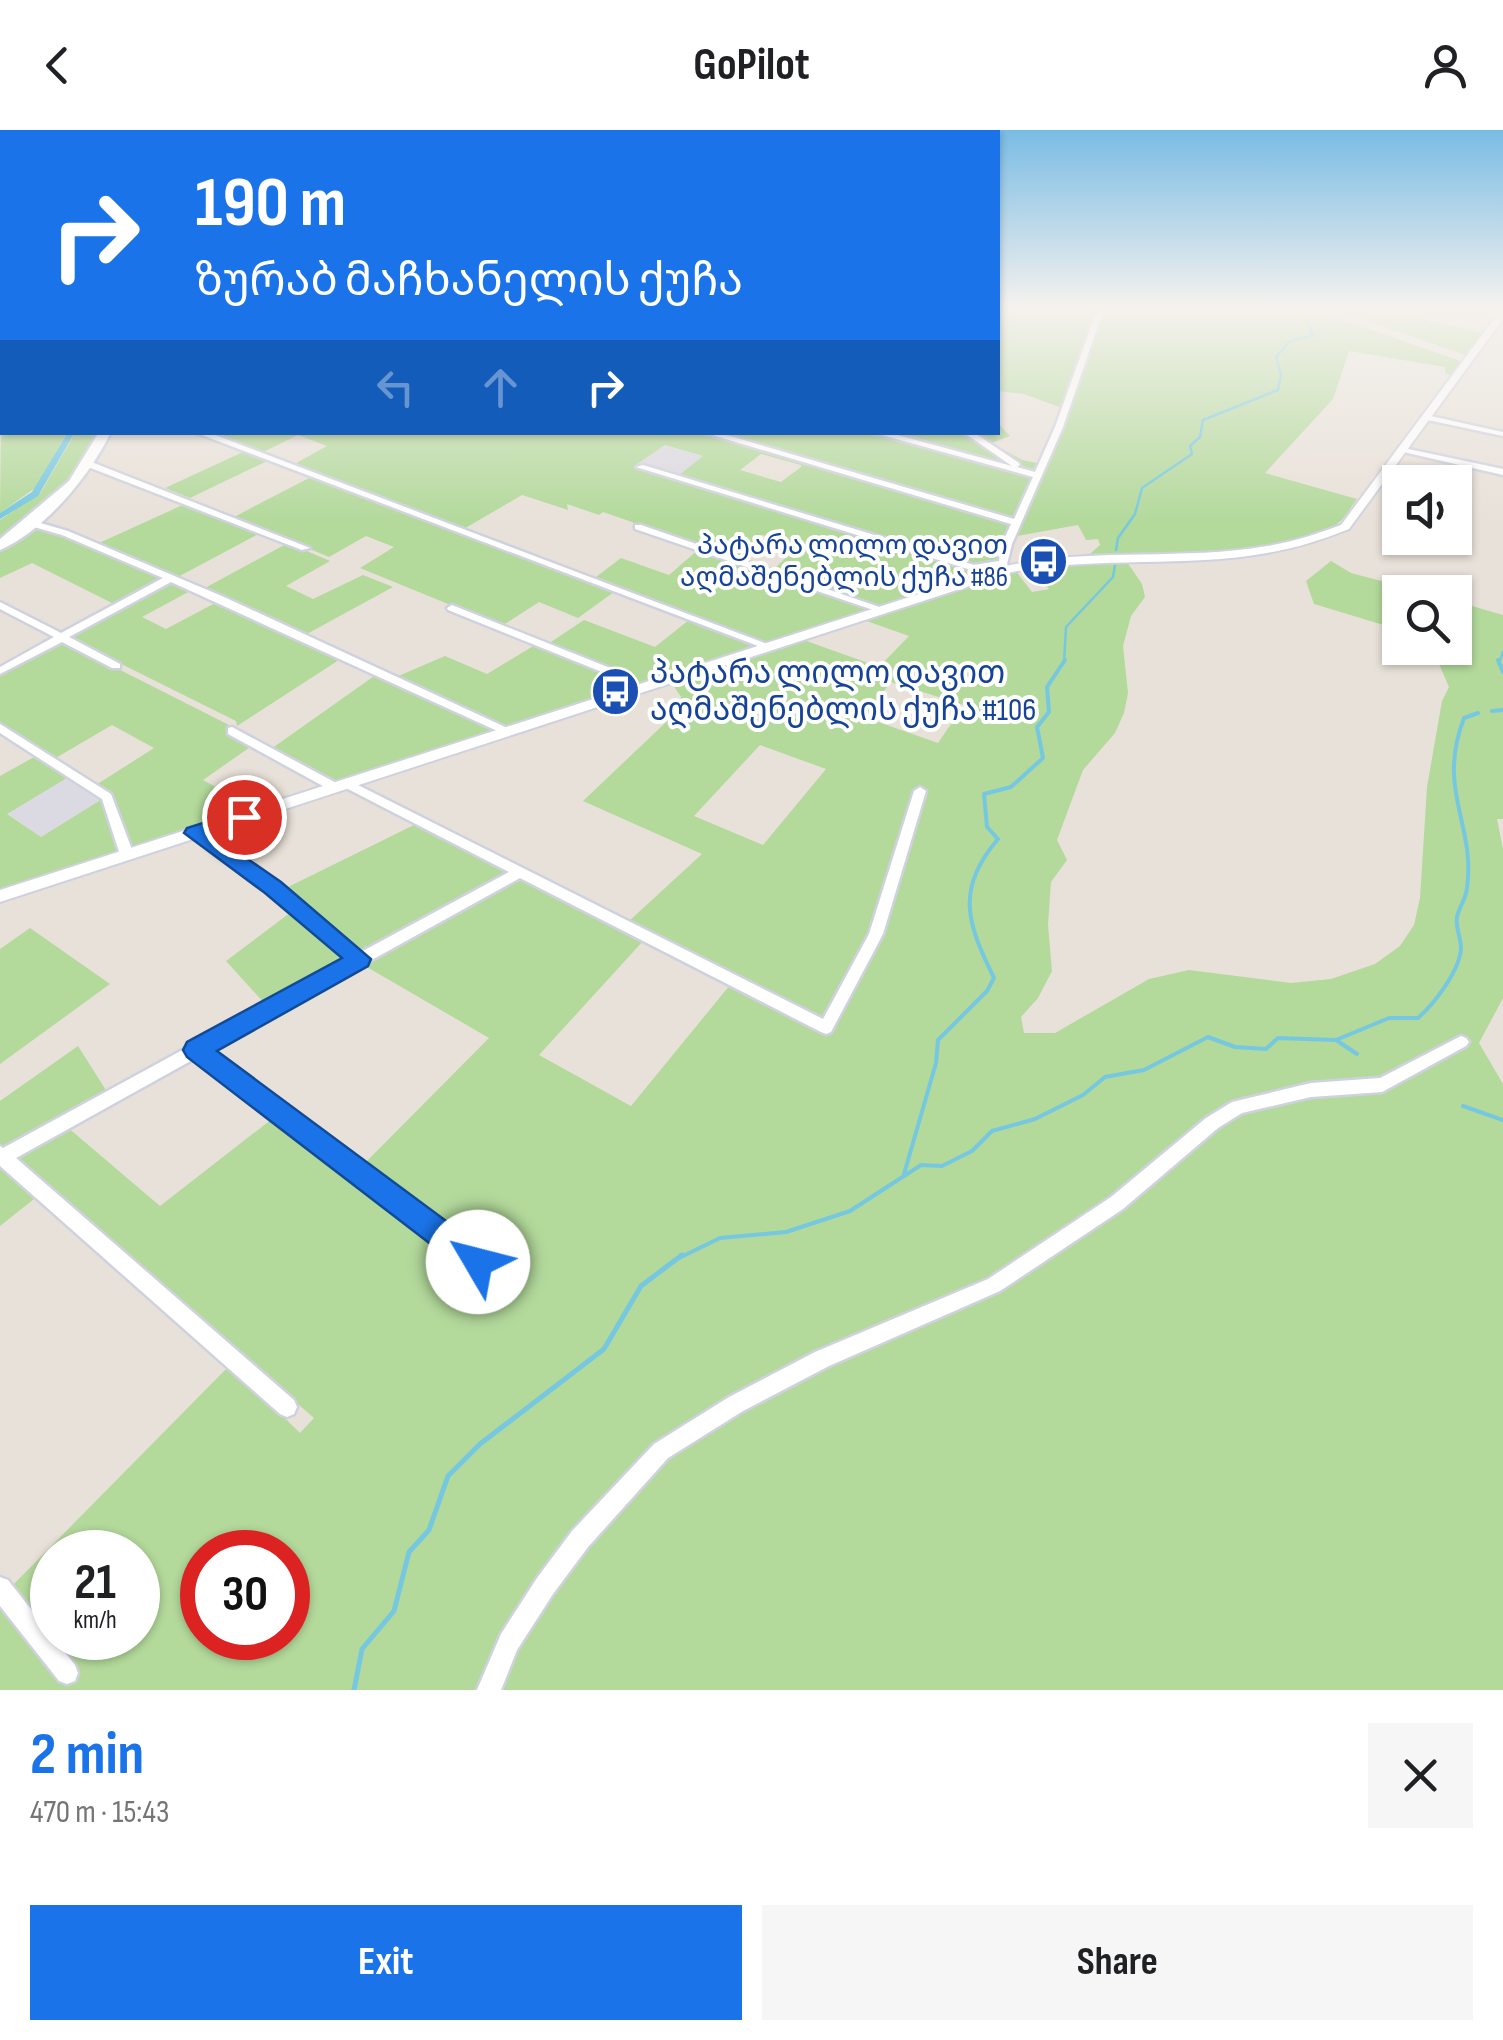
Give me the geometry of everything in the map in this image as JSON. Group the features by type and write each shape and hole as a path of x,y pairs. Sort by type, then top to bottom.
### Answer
{"main road":[{"path":"0,546 63,497 91,465 104,435"}],"street":[{"path":"1002,568 1033,474 1076,378"},
{"path":"640,467 974,568 1064,559 1228,553 1328,534 1345,527 1455,378"},
{"path":"1426,417 1503,434"},
{"path":"206,435 770,647"},
{"path":"716,435 1017,523"},
{"path":"886,435 1033,474"},
{"path":"972,435 1033,474"},
{"path":"1402,449 1503,472"},
{"path":"91,465 305,548"},
{"path":"30,523 170,578 508,731"},
{"path":"638,527 883,610"},
{"path":"0,896 1002,568"},
{"path":"0,671 170,578"},
{"path":"0,606 116,666"},
{"path":"452,608 611,672 626,685 624,694"},
{"path":"0,728 107,797 127,855"},
{"path":"232,731 826,1028 876,934 920,791"},
{"path":"195,833 273,887 359,959"},
{"path":"288,1407 1,1156 519,872"},
{"path":"489,1690 509,1642 545,1586 580,1538 661,1451 736,1404 822,1359 994,1285 1082,1229 1212,1123 1238,1107 1311,1090 1382,1084 1461,1042"},
{"path":"196,1050 478,1262"},
{"path":"0,1588 67,1673"}],"shaded area":[{"path":"665,445 705,457 678,476 637,463"},
{"path":"70,776 104,798 41,837 7,813"}],"green space":[{"path":"1000,378 1073,378 1062,408 1024,394 1000,391"},
{"path":"1081,378 1340,378 1333,399 1265,473 1357,499 1340,522 1318,534 1256,548 1090,554 1100,545 1098,539 1086,540 1078,525 1017,536 1021,512"},
{"path":"1000,425 1010,436 991,443 1022,460 1037,463 997,561 975,567 678,476 703,456 665,445 634,466 972,570 990,570 880,606 772,571 798,546 762,535 736,558 603,512 599,515 567,504 568,510 522,495 462,530 291,466 327,446 298,435 1000,435","holes":["761,454 801,467 781,482 740,470"]},
{"path":"1,435 66,435 35,488 0,513"},
{"path":"74,435 98,435 82,471 0,540 0,520 41,492"},
{"path":"209,435 298,435 259,454"},
{"path":"243,452 267,461 190,498 165,488"},
{"path":"309,478 614,592 578,618 539,602 502,626 360,568 394,547 366,536 329,557 234,517"},
{"path":"187,503 260,533 176,578 97,544"},
{"path":"30,526 63,535 165,579 116,605 32,563 0,578 0,549"},
{"path":"288,543 330,561 286,586 313,599 363,575 393,587 305,635 203,589"},
{"path":"699,549 868,610 766,642 592,580 621,558 669,575"},
{"path":"1331,561 1351,573 1382,581 1382,625 1314,604 1306,581"},
{"path":"1127,562 1142,584 1145,597 1131,616 1123,646 1128,693 1124,713 1115,733 1083,770 1057,840 1067,860 1051,882 1048,925 1052,971 1038,998 1021,1017 1024,1033 1055,1033 1149,979 1189,970 1291,983 1331,979 1375,964 1400,946 1414,925 1420,898 1427,787 1442,701 1449,687 1439,665 1472,665 1472,606 1503,615 1503,819 1497,819 1503,849 1503,998 1479,1043 1503,1084 1503,1690 0,1690 0,1580 9,1589 30,1568 30,1660 160,1660 160,1530 67,1530 230,1365 300,1433 314,1418 14,1156 66,1126 160,1206 277,1115 483,1269 487,1263 362,1166 489,1038 360,963 530,873 628,922 702,854 583,801 682,707 681,697 671,682 801,639 879,667 909,636 861,619 1015,570 1032,592 1049,589 1031,566","holes":["891,682 964,705 938,743 864,717","760,745 826,769 763,845 694,816","644,940 730,985 631,1106 539,1055"]},
{"path":"170,581 192,590 142,617 166,629 219,601 342,658 237,726 236,721 67,637"},
{"path":"584,620 655,647 689,620 747,641 751,647 631,687 615,669 548,644"},
{"path":"61,640 229,725 232,734 253,745 203,780 256,809 130,849 111,795 96,785 154,748 112,725 54,759 0,724 0,673"},
{"path":"535,645 606,673 621,688 505,726 396,677 445,656 487,674"},
{"path":"377,674 500,730 334,783 271,749"},
{"path":"36,756 70,776 7,814 41,837 104,798 122,853 0,893 0,776"},
{"path":"416,824 505,870 504,875 358,953 284,889"},
{"path":"295,909 351,959 267,1006 226,961"},
{"path":"30,928 110,984 0,1064 0,949"},
{"path":"78,1046 109,1095 6,1152 0,1146 0,1101"},
{"path":"0,1163 39,1195 0,1226"}],"waterway":[{"path":"1116,550 1118,538 1135,514 1142,488 1192,454 1190,446 1200,437 1203,420 1278,390 1280,378"},
{"path":"0,517 35,494 70,435"},
{"path":"1064,661 1066,627 1113,577 1115,565"},
{"path":"1499,663 1503,652"},
{"path":"904,1174 936,1063 938,1040 987,991 994,978 977,940 970,907 975,874 998,839 987,827 984,794 1011,787 1043,758 1037,727 1049,712 1047,687 1064,661"},
{"path":"1499,663 1503,672"},
{"path":"1492,711 1503,710"},
{"path":"1336,1040 1389,1018 1418,1018 1445,986 1460,957 1457,921 1466,892 1468,865 1454,766 1464,718 1478,713"},
{"path":"679,1258 720,1238 786,1232 850,1211 921,1165 942,1166 972,1151 992,1131 1035,1119 1083,1095 1105,1077 1144,1070 1208,1037 1235,1047 1266,1049 1278,1038 1336,1040"},
{"path":"1336,1040 1357,1054"},
{"path":"1463,1106 1503,1120"},
{"path":"354,1690 362,1649 394,1611 409,1552 429,1530 448,1476 480,1444 604,1349 641,1286 682,1255"}],"place":[{"name":"პატარა ლილო დავით აღმაშენებლის ქუჩა #86","path":"1043,561"},
{"name":"პატარა ლილო დავით აღმაშენებლის ქუჩა #106","path":"615,691"}],"route":[{"path":"244,817 195,833 273,887 359,959 196,1050 478,1262"}]}
